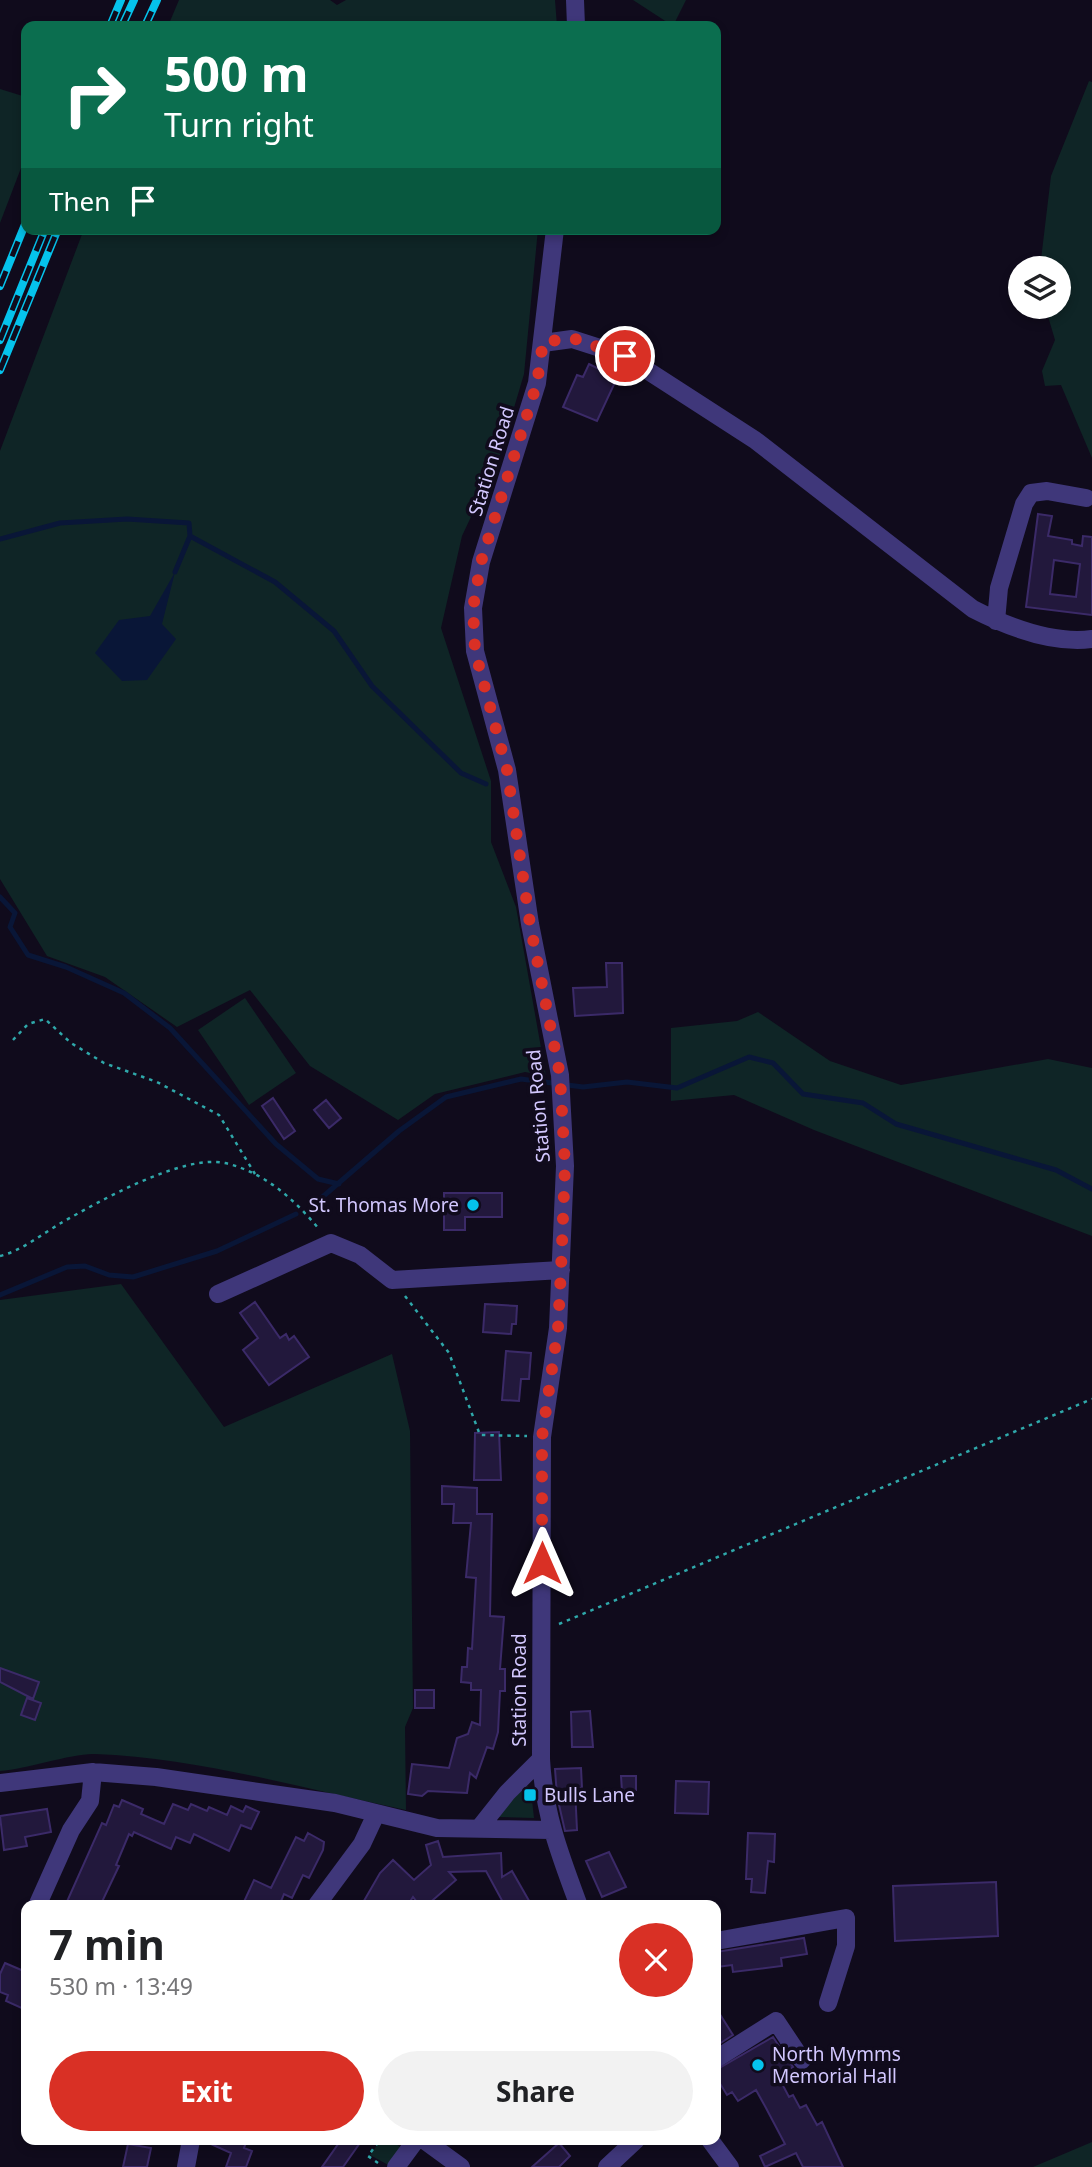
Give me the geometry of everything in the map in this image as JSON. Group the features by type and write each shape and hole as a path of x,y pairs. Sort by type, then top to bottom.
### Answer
{"street":[{"path":"575,0 576,21"},
{"name":"Station Road","path":"554,235 537,383 481,562 473,608 475,651 507,770 530,924 560,1082 565,1166 561,1270 558,1328 542,1437 541,1759 543,1795 551,1830 577,1900"},
{"path":"543,342 572,338 625,356 755,440 973,609 996,621 1071,642 1092,639"},
{"path":"996,621 999,588 1024,504 1031,493 1047,491 1086,498"},
{"path":"218,1294 331,1243 360,1255 392,1280 561,1270"},
{"path":"480,1827 507,1793 541,1759"},
{"path":"0,1783 93,1772 248,1788 335,1803 437,1828 551,1830"},
{"path":"40,1900 71,1830 90,1801 93,1772"},
{"path":"320,1900 362,1844 376,1814"},
{"path":"721,1940 846,1918 846,1945 828,2003"},
{"path":"721,2056 776,2021 802,2060"},
{"path":"186,2167 190,2145"},
{"path":"396,2167 412,2145"},
{"path":"431,2145 461,2167"},
{"path":"607,2167 631,2145"},
{"path":"714,2145 730,2167"}],"path":[{"path":"13,1040 28,1024 45,1019 71,1043 104,1063 157,1082 219,1115 255,1174"},
{"path":"0,1256 111,1196 178,1168 222,1163 255,1174 296,1201 331,1243"},
{"path":"392,1280 449,1353 480,1436 542,1437"},
{"path":"540,1633 1092,1399"},
{"path":"377,2145 369,2156 384,2167"}],"green space":[{"path":"179,0 330,0 337,5 346,0 555,0 557,21 170,21"},
{"path":"633,0 686,0 676,21 665,21"},
{"path":"1089,81 1092,82 1092,458 1061,385 1045,386 1042,371 1055,340 1049,319 1071,319 1071,256 1041,256 1051,176"},
{"path":"0,89 21,95 21,168 0,223"},
{"path":"82,235 537,235 524,374 500,455 462,536 441,628 491,781 491,842 516,907 546,1076 525,1072 435,1094 398,1120 310,1066 250,990 177,1027 105,977 47,956 0,879 0,451"},
{"path":"245,998 296,1073 249,1105 198,1030"},
{"path":"758,1012 830,1061 901,1085 1048,1059 1092,1068 1092,1236 814,1130 734,1095 671,1101 671,1028 737,1021"},
{"path":"121,1284 224,1427 392,1354 410,1431 413,1708 405,1727 406,1810 212,1768 134,1757 85,1754 0,1771 0,1300"},
{"path":"526,1784 530,1789 526,1790 528,1800 532,1800 534,1818 499,1817 498,1814"},
{"path":"1092,2142 1092,2167 1033,2167"},
{"path":"377,2145 398,2145 404,2150 392,2167 370,2155"}],"water":[{"path":"175,572 162,624 176,639 147,680 122,681 95,653 119,620 150,616"}],"building":[{"path":"589,364 617,378 597,421 563,407 577,375 583,377"},
{"path":"1038,514 1052,516 1048,536 1072,540 1072,544 1082,546 1083,536 1092,537 1092,615 1026,607","holes":["1054,560 1080,564 1076,597 1050,594"]},
{"path":"606,963 622,963 623,1013 575,1016 573,988 607,987"},
{"path":"273,1098 295,1131 284,1139 262,1106"},
{"path":"326,1100 341,1118 329,1128 314,1110"},
{"name":"St. Thomas More","path":"444,1193 502,1193 502,1217 465,1217 465,1230 444,1230"},
{"path":"255,1302 280,1338 286,1334 289,1340 294,1336 309,1357 269,1385 243,1350 258,1338 240,1313"},
{"path":"485,1304 517,1306 516,1324 512,1324 511,1334 483,1332"},
{"path":"506,1351 531,1353 529,1379 521,1379 519,1401 502,1400"},
{"path":"499,1432 501,1480 474,1480 475,1433"},
{"path":"442,1486 477,1488 477,1514 492,1514 490,1616 504,1617 500,1669 505,1669 505,1691 500,1691 498,1732 493,1749 487,1747 476,1778 470,1773 467,1793 428,1791 422,1796 408,1794 412,1764 449,1768 457,1738 468,1734 472,1722 480,1725 481,1690 471,1690 471,1683 461,1682 462,1667 467,1667 468,1648 472,1649 476,1578 466,1577 471,1523 453,1523 454,1504 442,1504"},
{"path":"0,1668 39,1682 33,1699 0,1682"},
{"path":"415,1690 434,1690 434,1708 415,1708"},
{"path":"27,1698 41,1703 35,1720 21,1715"},
{"path":"590,1711 593,1747 572,1747 571,1712"},
{"path":"581,1768 582,1788 575,1788 577,1830 565,1831 557,1796 555,1769"},
{"path":"621,1776 636,1776 636,1790 622,1791"},
{"path":"676,1781 709,1782 708,1814 675,1813"},
{"path":"122,1800 143,1809 141,1814 164,1824 173,1804 188,1810 191,1804 207,1811 209,1807 227,1815 231,1806 243,1812 246,1806 259,1812 251,1829 241,1825 229,1851 194,1834 190,1843 176,1837 171,1849 134,1832 132,1836 129,1834 116,1865 119,1866 103,1900 68,1900 102,1823 106,1825 114,1805 119,1807"},
{"path":"47,1809 51,1832 25,1837 27,1846 4,1850 0,1816"},
{"path":"308,1833 324,1842 323,1850 309,1878 303,1875 292,1898 284,1894 282,1900 245,1900 254,1880 271,1888 296,1837 304,1841"},
{"path":"748,1833 775,1834 774,1862 768,1861 765,1893 751,1892 752,1879 746,1879"},
{"path":"438,1841 443,1857 501,1853 502,1877 512,1871 529,1900 502,1900 486,1871 449,1872 456,1880 433,1900 415,1900 413,1897 411,1900 364,1900 380,1873 393,1860 414,1880 431,1865 426,1845"},
{"path":"609,1852 626,1887 602,1897 586,1861"},
{"path":"996,1882 998,1936 895,1941 893,1886"},
{"path":"804,1938 807,1954 781,1958 782,1966 733,1972 732,1965 721,1966 721,1951"},
{"path":"5,1963 21,1970 21,2008 6,2001 8,1995 0,1992 0,1974"},
{"path":"721,2016 733,2035 721,2043"},
{"path":"773,2037 793,2067 778,2076 789,2097 793,2095 800,2108 806,2105 817,2125 822,2122 843,2167 803,2167 796,2153 765,2167 760,2156 785,2144 756,2090 738,2101 732,2092 727,2095 721,2085 721,2067"},
{"path":"128,2145 151,2148 147,2167 123,2167"},
{"path":"213,2145 245,2145 244,2148 252,2151 246,2167 226,2167 231,2153"},
{"path":"337,2145 358,2145 343,2167 322,2167"},
{"path":"557,2145 561,2145 570,2156 559,2167 532,2167"}],"waterway":[{"path":"0,539 60,523 127,519 189,523 190,536 175,572"},
{"path":"190,536 275,582 334,631 372,686 461,773 486,784"},
{"path":"0,897 15,913 10,927 28,955 66,967 124,993 170,1028 276,1144 318,1179 339,1184"},
{"path":"312,1206 399,1131 446,1097 521,1079 583,1087 627,1082 677,1088 749,1057 773,1063 803,1094 863,1103 896,1124 1056,1170 1092,1189"},
{"path":"0,1295 67,1267 85,1266 109,1275 133,1277 217,1251 296,1214"}],"railway":[{"path":"112,21 121,0"},
{"path":"124,21 134,0"},
{"path":"147,21 157,0"},
{"path":"0,286 21,234"},
{"path":"0,340 43,235"},
{"path":"0,370 56,235"}],"place":[{"name":"St. Thomas More","path":"473,1205"},
{"name":"Bulls Lane","path":"530,1795"},
{"name":"North Mymms Memorial Hall","path":"758,2065"}],"route":[{"path":"542,1563 542,1437 558,1328 565,1166 560,1075 530,924 507,770 475,651 473,608 481,562 526,425 537,383 543,342 572,338 625,356"}]}
